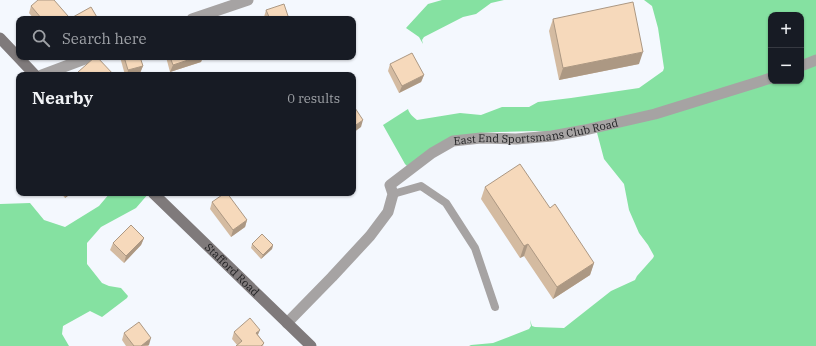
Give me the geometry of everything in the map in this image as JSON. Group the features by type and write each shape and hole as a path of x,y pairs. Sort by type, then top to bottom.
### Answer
{"main road":[{"path":"0,38 16,55"},
{"path":"21,60 32,72"},
{"name":"Stafford Road","path":"156,196 287,323 306,344"}],"street":[{"path":"201,16 248,0"},
{"path":"50,72 82,60"},
{"path":"804,65 816,60"},
{"name":"East End Sportsmans Club Road","path":"287,323 370,236 388,212 393,194 390,185 432,153 453,141 481,138 516,139 552,136 585,130 655,114 768,79"}],"lane":[{"path":"393,194 421,186 446,203 475,248 495,307"}],"green space":[{"path":"442,0 504,0 491,3 476,14 463,17 424,37 422,40 423,44 419,37 406,28 428,4"},
{"path":"644,0 816,0 816,346 469,346 493,343 529,329 531,326 530,320 532,326 535,327 564,328 611,291 635,280 654,256 639,233 629,210 624,184 604,159 595,125 557,133 536,131 480,133 409,168 405,164 383,125 408,109 411,115 417,120 460,113 481,115 502,107 529,107 538,102 639,88 663,71 664,68 658,28 652,6"},
{"path":"107,196 146,196 136,208 101,227 87,243 87,264 102,283 121,288 128,296 127,298 102,317 90,311 63,326 62,334 69,346 0,346 0,204 30,203 44,220 65,227 99,206"}],"building":[{"path":"38,0 54,0 68,16 39,16 31,6"},
{"path":"633,2 643,52 563,68 553,19"},
{"path":"284,4 288,16 269,16 266,10"},
{"path":"91,7 96,16 75,16"},
{"path":"412,53 424,75 402,86 390,64"},
{"path":"92,60 100,60 111,72 78,72"},
{"path":"125,60 141,60 143,66 128,70"},
{"path":"171,60 188,60 173,65"},
{"path":"356,110 363,120 356,125"},
{"path":"520,164 550,208 555,204 594,263 557,287 528,244 524,246 485,187"},
{"path":"221,196 229,196 247,220 233,230 212,202"},
{"path":"131,225 144,238 126,256 113,243"},
{"path":"262,234 273,245 263,255 252,244"},
{"path":"250,318 260,330 256,333 264,343 261,346 236,346 242,341 234,332"},
{"path":"139,322 151,338 141,346 134,346 124,333"}]}
